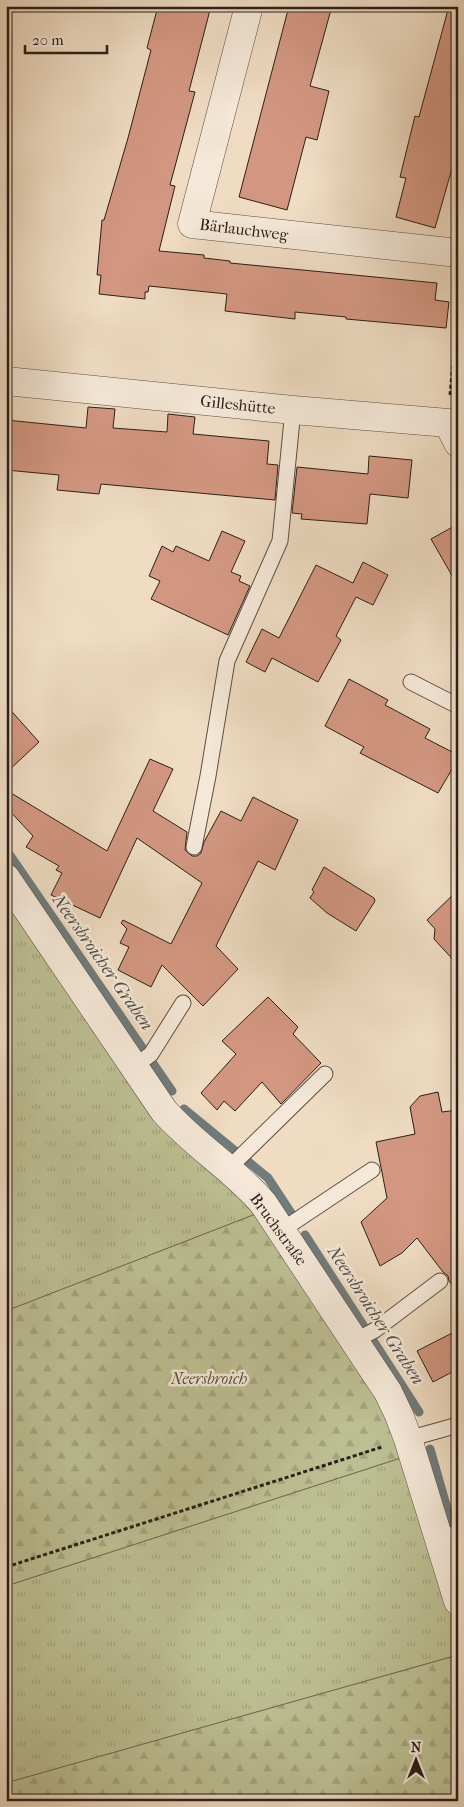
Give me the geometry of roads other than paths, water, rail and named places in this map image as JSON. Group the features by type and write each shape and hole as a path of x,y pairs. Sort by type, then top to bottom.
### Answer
{"street":[{"name":"Bärlauchweg","path":"249,6 192,224 458,253"},
{"name":"Gilleshütte","path":"6,381 293,410 453,433"},
{"name":"Bruchstraße","path":"6,878 143,1060 155,1099 173,1121 236,1160 254,1193 292,1223 365,1336 449,1536 458,1601"}],"lane":[{"path":"194,847 227,661 280,541 293,410"},
{"path":"410,682 458,706"},
{"path":"143,1060 183,1003"},
{"path":"236,1160 324,1074"},
{"path":"292,1223 372,1170"},
{"path":"365,1336 440,1281"},
{"path":"408,1439 458,1425"}],"waterway":[{"name":"Neersbroicher Graben","path":"7,851 172,1091"},
{"name":"Neersbroicher Graben","path":"184,1109 268,1178 293,1216"},
{"name":"Neersbroicher Graben","path":"305,1235 419,1412"},
{"name":"Neersbroicher Graben","path":"430,1449 458,1547"}],"park label":[{"name":"Neersbroich","path":"209,1378"}]}
